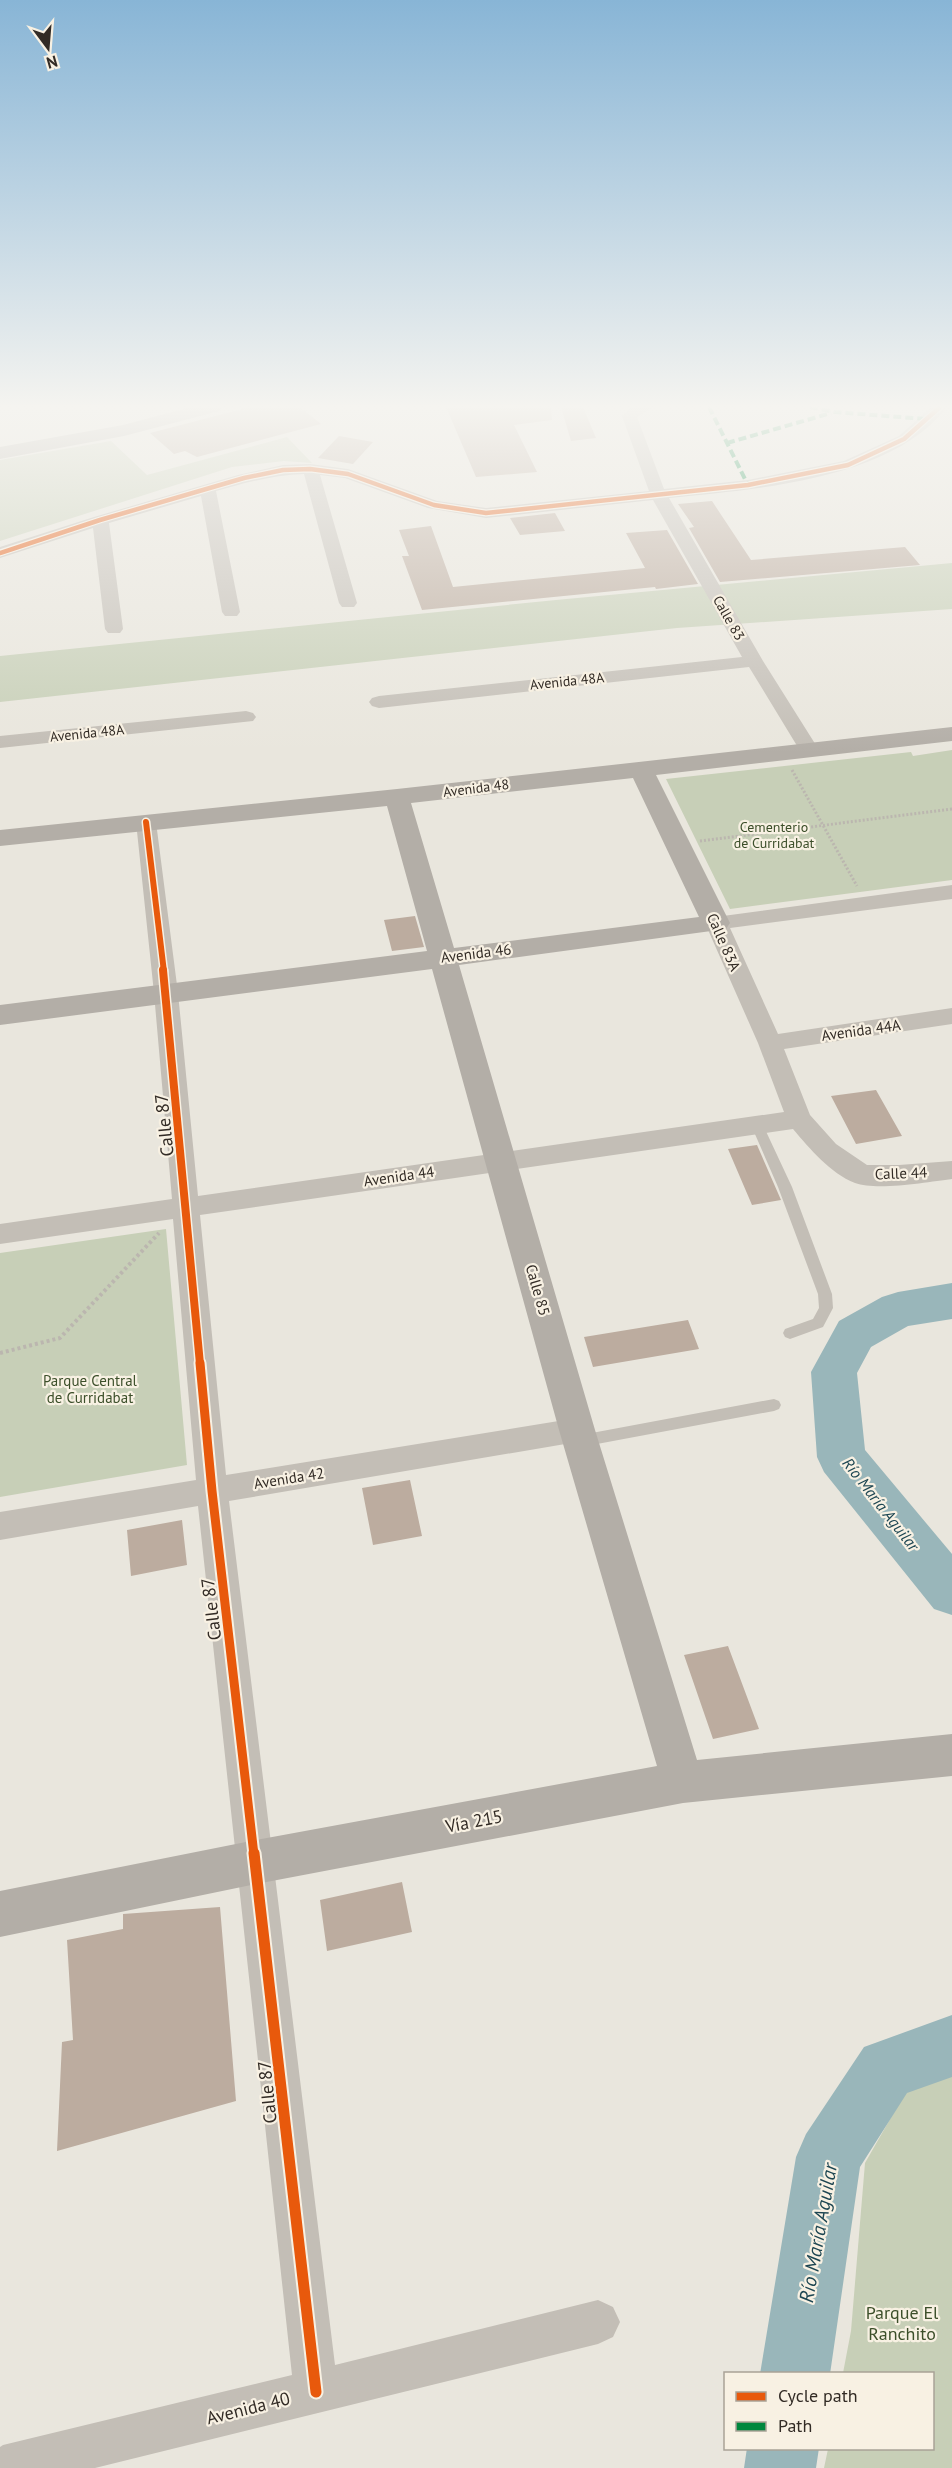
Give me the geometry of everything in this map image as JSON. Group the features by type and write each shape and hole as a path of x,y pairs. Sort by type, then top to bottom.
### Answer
{"main road":[{"name":"Avenida 48","path":"0,838 397,797 952,734"},
{"name":"Calle 83A","path":"641,769 716,922"},
{"name":"Calle 85","path":"397,797 579,1435 683,1782"},
{"name":"Avenida 46","path":"0,1015 716,922"},
{"name":"Vía 215","path":"0,1914 256,1862 683,1782 952,1755"}],"street":[{"path":"0,553 93,522"},
{"path":"100,522 114,629"},
{"path":"214,522 231,612"},
{"path":"325,522 348,603"},
{"name":"Calle 83","path":"674,522 754,661 809,750"},
{"name":"Avenida 48A","path":"379,702 754,661"},
{"name":"Avenida 48A","path":"0,741 246,717"},
{"name":"Calle 87","path":"146,822 166,993 212,1491 316,2391"},
{"name":"Avenida 46","path":"716,922 952,892"},
{"name":"Calle 83A","path":"716,922 770,1043 799,1119"},
{"name":"Avenida 44A","path":"770,1043 952,1016"},
{"name":"Avenida 44","path":"0,1234 799,1119"},
{"name":"Calle 44","path":"799,1119 827,1151 862,1175 899,1175 952,1170"},
{"name":"Avenida 42","path":"0,1526 579,1435"},
{"name":"Avenida 40","path":"3,2468 598,2322"}],"lane":[{"path":"757,1125 785,1187 825,1294 826,1308 818,1323 790,1333"},
{"name":"Avenida 42","path":"579,1435 774,1405"}],"path":[{"path":"789,766 861,892"},
{"path":"697,842 952,809"},
{"path":"0,1353 60,1338 162,1230"}],"green space":[{"path":"0,522 59,522 0,541"},
{"path":"952,563 952,609 677,628 0,702 0,656"},
{"name":"Cementerio de Curridabat","path":"952,750 952,880 730,909 666,779 911,752 913,756"},
{"name":"Parque Central de Curridabat","path":"166,1229 187,1465 0,1497 0,1253"},
{"name":"Parque El Ranchito","path":"952,2076 952,2468 824,2468 828,2450 934,2450 934,2372 843,2372 851,2331 865,2163 905,2093"}],"building":[{"path":"512,522 560,522 565,531 520,535"},
{"path":"691,522 726,522 751,560 905,547 920,565 720,582 689,528 694,527"},
{"path":"431,526 453,587 645,568 626,533 667,530 698,584 422,610 402,556 409,556 399,530"},
{"path":"415,916 424,947 392,951 384,920"},
{"path":"876,1090 902,1136 856,1144 831,1096"},
{"path":"757,1145 781,1200 752,1205 728,1149"},
{"path":"688,1320 699,1349 593,1367 584,1337"},
{"path":"410,1480 422,1536 373,1545 362,1488"},
{"path":"182,1520 187,1565 131,1576 127,1530"},
{"path":"728,1646 759,1729 713,1739 684,1655"},
{"path":"402,1882 412,1932 327,1951 320,1900"},
{"path":"220,1907 236,2101 57,2151 62,2042 73,2040 67,1940 123,1929 123,1914"}],"waterway":[{"name":"Río María Aguilar","path":"952,1301 898,1310 855,1334 834,1372 841,1457 952,1592"},
{"name":"Río María Aguilar","path":"795,2372 829,2157 886,2069 952,2046"},
{"name":"Río María Aguilar","path":"780,2468 783,2450"}],"cycle path":[{"path":"0,553 93,522"},
{"path":"146,822 166,993 212,1491 316,2392"}]}
